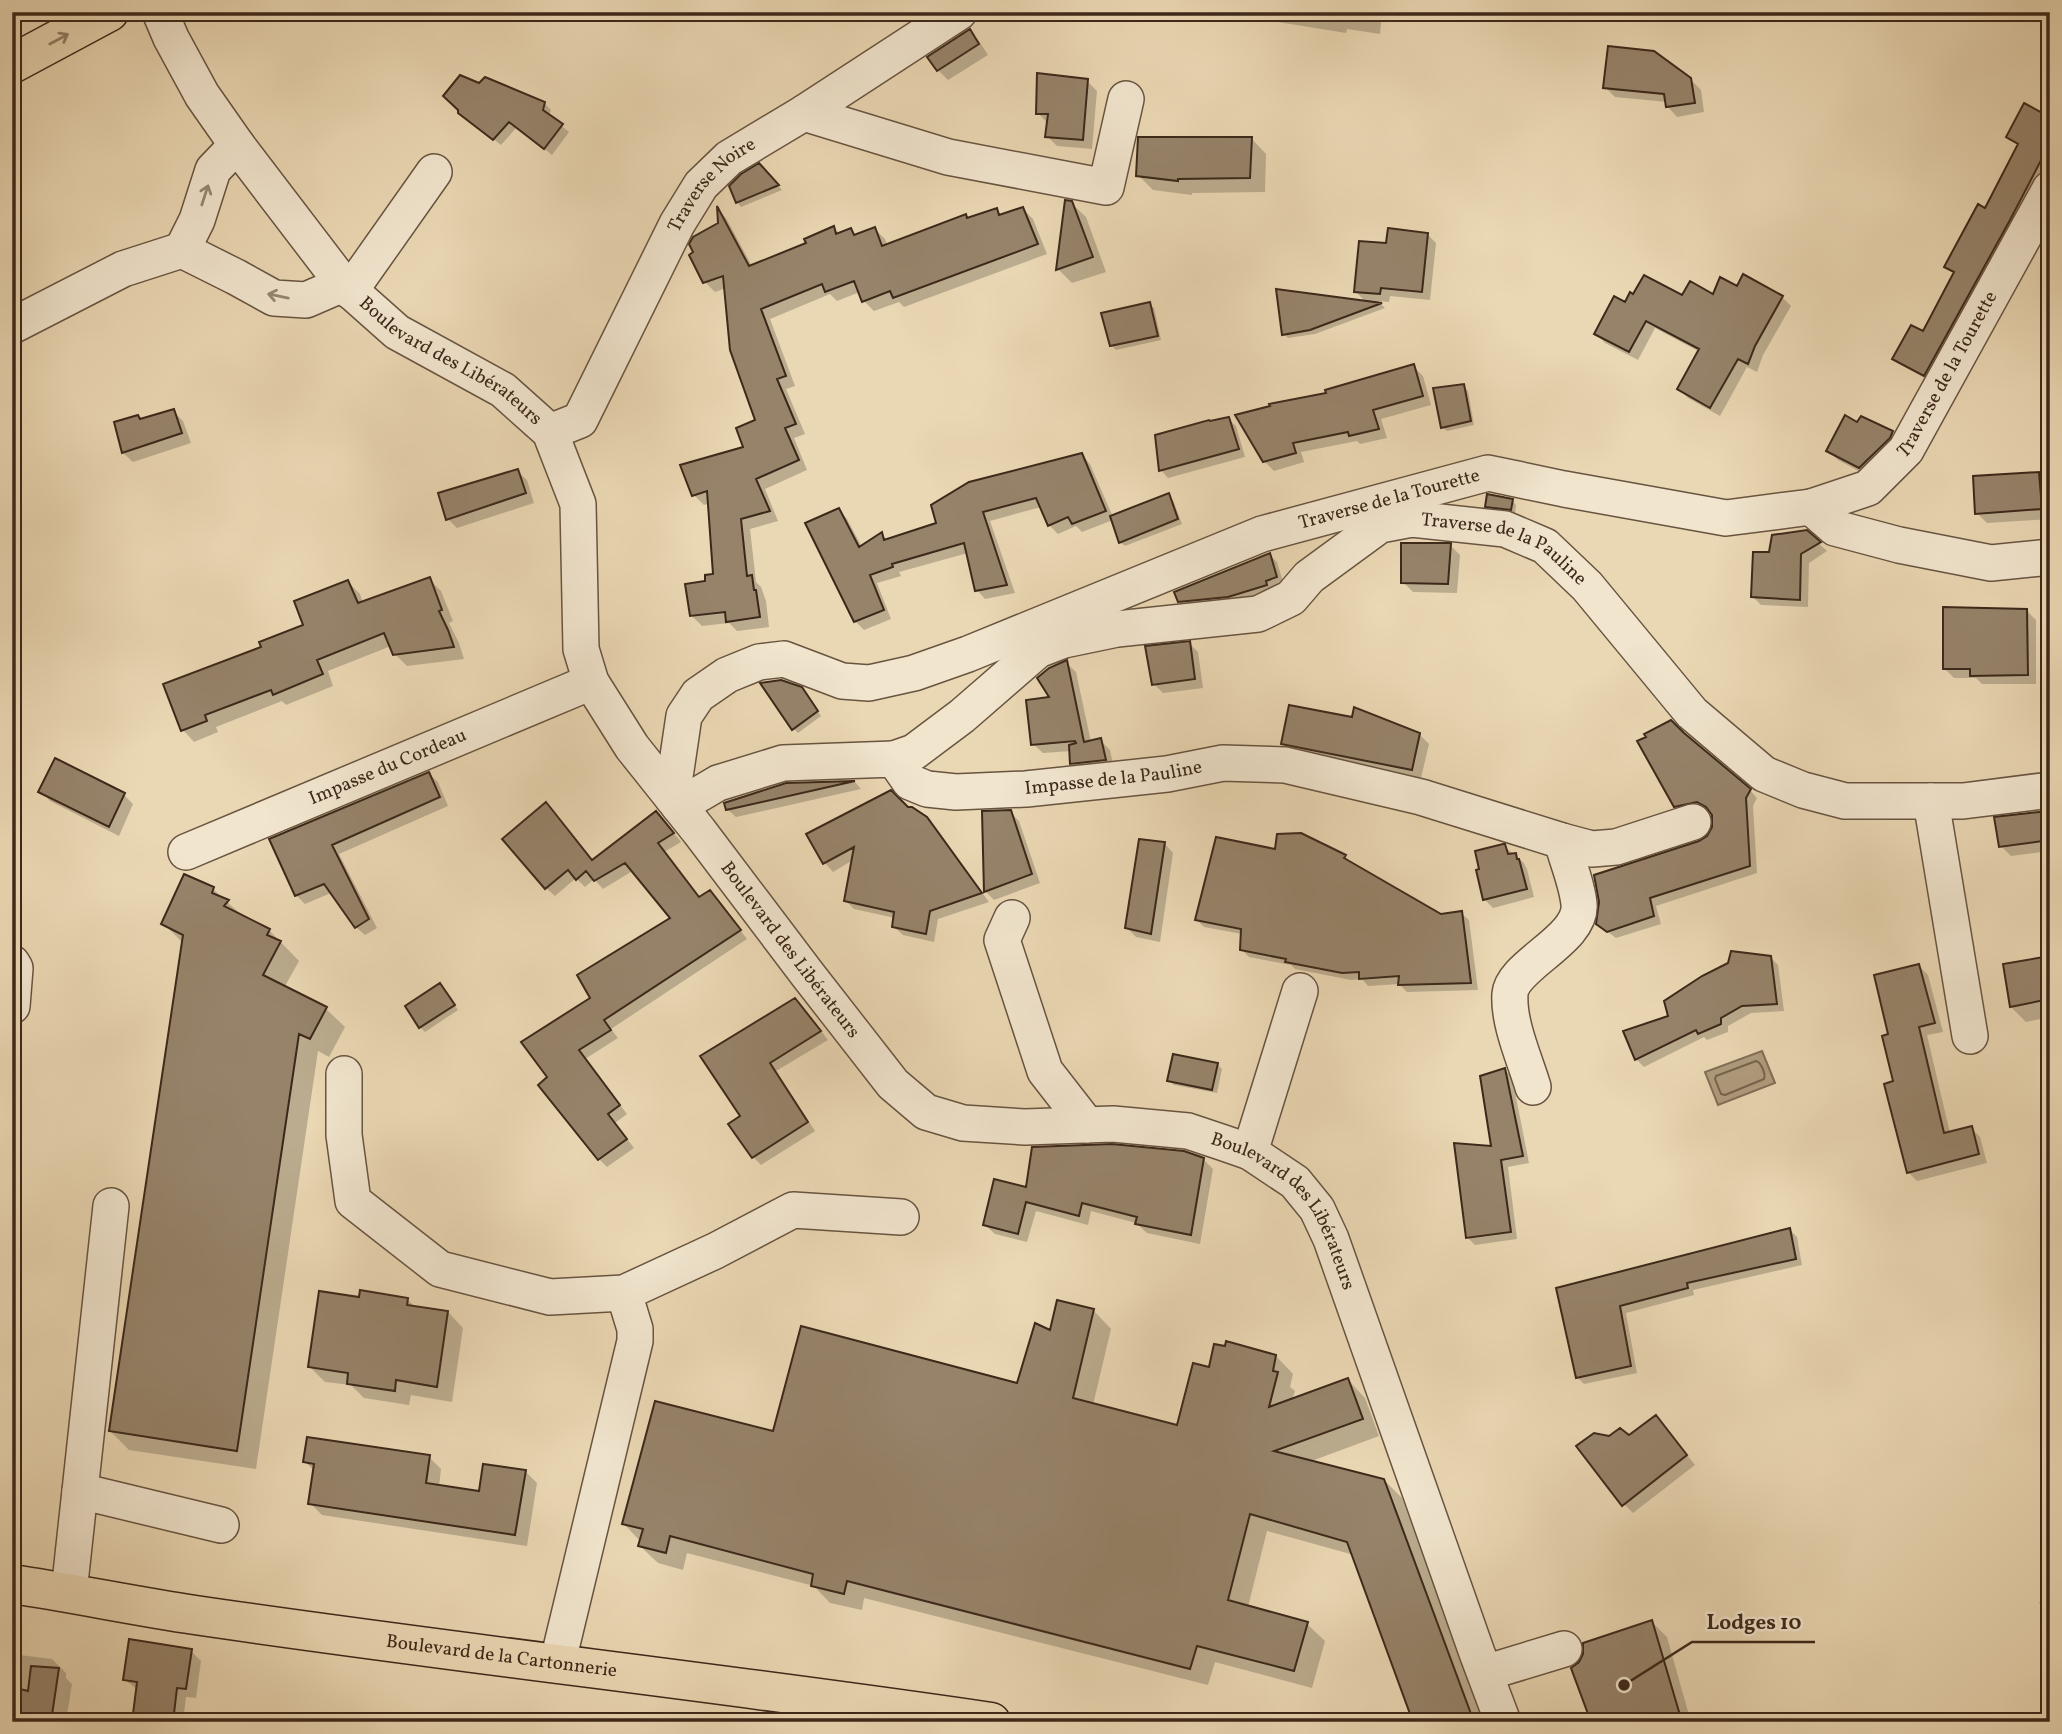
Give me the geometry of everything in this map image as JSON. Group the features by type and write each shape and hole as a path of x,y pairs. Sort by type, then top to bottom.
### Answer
{"main road":[{"path":"12,64 108,13"},
{"name":"Boulevard de la Cartonnerie","path":"12,1584 192,1615 557,1665 847,1712 991,1722"}],"street":[{"name":"Boulevard des Libérateurs","path":"160,12 202,95 347,288 397,332 503,390 550,432 578,504 581,649 591,682 632,747 893,1084 926,1112 963,1123 1025,1127 1113,1124 1188,1131 1250,1152 1294,1182 1317,1209 1331,1239 1503,1722"},
{"name":"Traverse Noire","path":"550,432 580,420 671,237 701,186 729,158 804,113 959,12"},
{"path":"804,113 948,157 1106,187 1126,99"},
{"path":"182,250 197,220 213,170 237,145"},
{"path":"12,326 123,269 182,250 274,298 306,300 347,288 434,172"},
{"name":"Traverse de la Tourette","path":"676,802 684,716 698,695 727,675 759,662 784,659 842,681 869,683 914,673 968,654 1262,534 1488,473 1726,518 1811,507 1868,488 1906,450 2050,189"},
{"path":"1811,507 1835,528 1912,547 1991,563 2050,557"},
{"name":"Traverse de la Pauline","path":"894,759 914,752 962,716 1038,650 1064,640 1117,629 1258,614 1291,598 1309,577 1380,526 1412,519 1505,529 1545,546 1587,586 1692,713 1764,774 1802,790 1845,801 1963,801 2050,790"},
{"name":"Impasse du Cordeau","path":"186,852 591,682"},
{"path":"676,802 718,783 783,763 894,759"},
{"name":"Impasse de la Pauline","path":"894,759 910,782 927,789 956,792 1026,789 1167,774 1223,763 1285,765 1421,797 1591,849 1616,847 1693,822"},
{"path":"1931,801 1970,1036"},
{"path":"1533,1087 1512,1017 1510,991 1520,976 1575,925 1580,906 1562,841"},
{"path":"1012,918 1002,940 1045,1071 1087,1125"},
{"path":"12,963 15,968 12,1006"},
{"path":"1250,1152 1300,991"},
{"path":"344,1074 344,1135 353,1200 440,1269 550,1297 624,1293 715,1251 793,1210 901,1217"},
{"path":"69,1592 111,1206"},
{"path":"557,1665 635,1341 635,1329 624,1293"},
{"path":"80,1491 221,1525"},
{"path":"1485,1672 1564,1649"}],"water":[{"path":"1762,1051 1775,1083 1718,1105 1705,1072"}],"building":[{"path":"970,29 979,44 937,71 927,57"},
{"path":"1608,46 1654,51 1691,78 1695,103 1666,107 1664,94 1603,88"},
{"path":"1037,73 1088,79 1083,140 1045,137 1048,114 1036,114"},
{"path":"460,75 479,83 485,77 545,102 543,110 563,124 544,149 509,122 493,140 458,113 443,96"},
{"path":"2024,103 2050,117 2050,143 1924,376 1892,359 1911,325 1923,331 1954,272 1944,267 1978,204 1985,208 2018,144 2006,137"},
{"path":"1138,137 1252,137 1250,178 1178,181 1136,176"},
{"path":"759,163 779,185 736,203 729,186 741,174"},
{"path":"1065,200 1072,201 1093,257 1056,270"},
{"path":"717,206 749,266 806,243 804,239 834,226 836,234 851,228 854,235 875,227 882,246 966,214 967,218 997,208 999,215 1023,207 1038,244 893,298 890,291 862,302 854,281 825,292 822,284 761,309 786,376 777,379 796,424 785,428 799,460 756,479 770,511 741,519 747,576 752,575 760,617 726,622 725,612 690,616 685,584 705,581 705,575 713,574 707,491 692,496 680,465 743,447 736,428 755,420 730,350 723,276 703,283 689,255 693,252 689,244 693,237 718,223"},
{"path":"1388,228 1428,233 1422,292 1381,288 1380,294 1354,292 1359,241 1386,243"},
{"path":"1743,274 1783,296 1748,364 1738,359 1710,408 1677,389 1699,349 1646,321 1629,352 1594,334 1614,296 1625,302 1644,275 1682,295 1690,281 1713,294 1720,277 1737,286"},
{"path":"1276,289 1382,303 1310,330 1282,335"},
{"path":"1150,302 1158,336 1110,346 1101,313"},
{"path":"1414,364 1423,396 1373,410 1379,429 1293,443 1296,453 1263,462 1235,415 1270,406 1269,404 1326,393 1325,390"},
{"path":"1464,384 1471,421 1441,428 1433,388"},
{"path":"174,409 182,433 122,453 114,422 138,415 140,419"},
{"path":"1845,415 1857,422 1861,416 1893,431 1890,438 1859,468 1826,451"},
{"path":"1229,417 1239,449 1159,471 1155,435"},
{"path":"1082,453 1106,511 1072,524 1068,517 1048,526 1036,498 983,512 1007,585 975,591 964,543 892,564 893,567 870,575 884,610 854,622 805,523 839,508 859,547 882,532 884,540 936,523 931,505 969,482"},
{"path":"518,469 526,493 446,520 438,493"},
{"path":"2039,472 2042,509 1975,514 1973,476"},
{"path":"1169,493 1178,519 1119,543 1110,516"},
{"path":"1487,494 1513,499 1511,510 1485,507"},
{"path":"1807,530 1821,542 1801,554 1800,600 1751,597 1753,552 1769,552 1772,535"},
{"path":"1401,543 1451,543 1448,584 1401,583"},
{"path":"1270,553 1277,577 1266,581 1267,585 1228,597 1178,602 1174,592"},
{"path":"430,577 442,610 439,611 454,647 393,655 384,633 317,660 323,674 273,695 271,690 205,715 207,721 181,731 163,684 261,647 259,642 303,625 294,601 348,580 358,603"},
{"path":"1943,607 2027,609 2028,675 1970,676 1970,669 1943,669"},
{"path":"1190,641 1195,679 1152,685 1145,646"},
{"path":"1067,660 1084,742 1101,738 1106,760 1070,764 1069,745 1076,743 1075,741 1031,745 1026,700 1049,697 1037,678 1049,668"},
{"path":"781,680 802,687 818,711 792,730 760,683"},
{"path":"1289,705 1352,717 1354,707 1420,733 1412,770 1281,744"},
{"path":"1671,720 1751,789 1746,798 1750,866 1650,898 1654,916 1607,932 1596,924 1599,902 1594,875 1699,841 1707,836 1712,827 1712,815 1706,807 1697,802 1674,807 1637,741 1646,737 1644,734"},
{"path":"55,758 125,793 109,827 38,792"},
{"path":"429,772 440,797 332,845 369,919 355,928 324,884 295,896 269,839"},
{"path":"855,781 726,810 724,803 786,783"},
{"path":"891,790 908,807 927,817 982,893 930,911 926,934 892,927 894,912 844,901 854,847 823,864 806,834"},
{"path":"546,802 592,860 656,811 674,833 658,843 699,897 710,890 741,930 604,1020 611,1030 579,1050 620,1105 608,1114 627,1139 598,1160 538,1085 547,1077 521,1042 590,998 577,975 670,918 625,863 594,881 586,871 576,880 568,870 545,889 502,839"},
{"path":"1011,810 1032,874 984,892 982,811"},
{"path":"2050,812 2050,840 1999,847 1994,817"},
{"path":"1301,833 1346,855 1344,858 1441,914 1462,911 1471,983 1398,985 1399,976 1359,979 1359,972 1342,973 1240,950 1241,929 1195,920 1216,837 1275,849 1277,834"},
{"path":"1139,839 1165,842 1151,934 1125,928"},
{"path":"1505,844 1508,854 1516,853 1519,859 1527,889 1483,900 1475,851"},
{"path":"184,874 214,887 212,893 229,900 224,906 270,929 267,935 281,941 263,975 327,1007 310,1039 299,1034 237,1451 109,1431 183,935 161,924"},
{"path":"1731,951 1771,956 1777,1004 1742,1006 1721,1018 1721,1024 1698,1034 1696,1030 1635,1060 1623,1031 1668,1016 1664,1001 1728,963"},
{"path":"2050,956 2050,999 2010,1007 2003,964"},
{"path":"1919,964 1935,1023 1919,1027 1944,1133 1972,1126 1979,1154 1907,1173 1884,1084 1893,1081 1882,1036 1888,1034 1874,975"},
{"path":"440,983 455,1005 419,1028 405,1006"},
{"path":"795,998 821,1031 770,1063 808,1122 752,1158 728,1124 740,1116 700,1056"},
{"path":"1173,1054 1218,1063 1212,1090 1167,1081"},
{"path":"1505,1068 1523,1156 1501,1160 1511,1232 1466,1238 1454,1143 1491,1146 1480,1076"},
{"path":"1112,1144 1184,1151 1204,1158 1191,1235 1135,1224 1137,1217 1082,1203 1079,1216 1026,1202 1018,1234 983,1225 994,1179 1026,1187 1032,1147"},
{"path":"1790,1228 1796,1259 1687,1283 1688,1288 1620,1306 1631,1366 1576,1378 1556,1288"},
{"path":"360,1290 408,1298 407,1305 448,1311 437,1387 396,1380 395,1391 347,1384 348,1373 308,1367 319,1291 359,1297"},
{"path":"1057,1300 1094,1309 1073,1398 1177,1425 1193,1363 1209,1367 1214,1344 1225,1346 1226,1341 1276,1355 1273,1371 1278,1372 1269,1407 1348,1378 1363,1419 1274,1451 1384,1479 1474,1722 1413,1722 1347,1542 1250,1514 1228,1600 1308,1622 1294,1671 1197,1646 1190,1669 847,1581 844,1594 811,1586 813,1574 670,1536 666,1553 638,1546 643,1529 622,1524 655,1401 773,1431 801,1326 1017,1383 1035,1323 1050,1330"},
{"path":"1656,1415 1687,1455 1622,1506 1576,1446 1594,1433 1609,1436 1620,1428 1629,1435"},
{"path":"307,1437 430,1455 426,1483 479,1491 483,1464 526,1470 515,1535 308,1504 314,1464 303,1462"},
{"path":"1652,1620 1682,1722 1591,1722 1571,1668 1579,1662 1583,1654 1583,1643"},
{"path":"129,1639 192,1649 186,1689 177,1688 173,1722 132,1722 137,1682 123,1680"},
{"path":"31,1666 59,1668 51,1722 12,1722 12,1687 28,1691"}],"place":[{"name":"Lodges 10","path":"1624,1685"}]}
